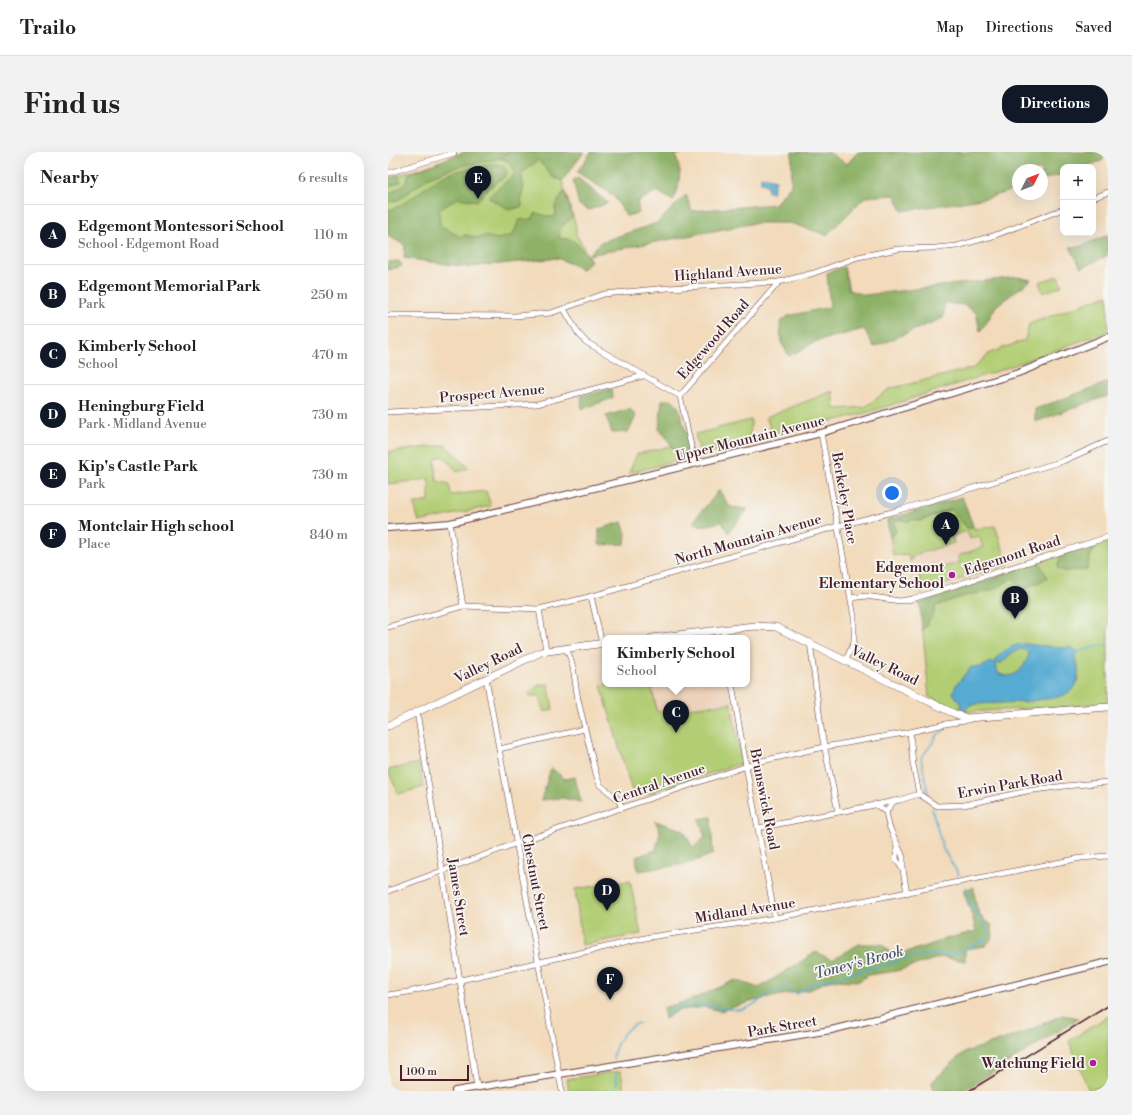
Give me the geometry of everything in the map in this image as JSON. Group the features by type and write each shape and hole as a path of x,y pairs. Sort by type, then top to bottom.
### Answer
{"main road":[{"name":"Valley Road","path":"679,635 754,626 776,626 953,713 971,718 1108,708"},
{"name":"Valley Road","path":"388,726 546,650 602,643"}],"street":[{"path":"388,173 438,155 454,153"},
{"path":"1096,197 1108,192"},
{"name":"Highland Avenue","path":"388,315 514,316 551,313 604,294 668,288 779,282 814,274 858,257 898,249 957,246 993,236 1060,210"},
{"name":"Edgewood Road","path":"695,464 680,396 779,282"},
{"path":"564,309 578,333 586,342 680,396"},
{"name":"Upper Mountain Avenue","path":"388,528 450,523 821,434 1018,373 1108,337"},
{"name":"Prospect Avenue","path":"388,412 537,404 643,376"},
{"name":"Berkeley Place","path":"821,434 852,598 855,638 846,660"},
{"name":"North Mountain Avenue","path":"388,627 463,606 539,609 591,596 896,511 1063,461 1108,441"},
{"path":"450,523 463,606"},
{"name":"Edgemont Road","path":"852,598 866,596 900,601 912,599 1108,537"},
{"path":"591,596 602,636"},
{"path":"539,609 546,650"},
{"path":"723,630 724,635"},
{"path":"810,642 824,747 838,812"},
{"path":"566,648 574,667 575,684 584,729 597,778 600,785 618,799 622,808"},
{"name":"Chestnut Street","path":"486,678 562,1091"},
{"name":"Brunswick Road","path":"733,687 775,918"},
{"name":"James Street","path":"417,712 477,1087"},
{"path":"945,724 951,720 953,713"},
{"name":"Central Avenue","path":"388,890 516,843 746,766 824,747 966,721 971,718"},
{"path":"499,749 584,729"},
{"path":"758,828 894,801 919,794 913,764 910,732"},
{"name":"Erwin Park Road","path":"919,794 937,806 964,805 1027,791 1108,782"},
{"path":"886,812 894,801"},
{"path":"875,804 886,812 888,821 903,857 903,870 907,893"},
{"name":"Midland Avenue","path":"388,996 650,937 775,918 1081,858 1108,856"},
{"name":"Park Street","path":"455,1091 831,1030 1108,962"},
{"path":"1103,1091 1108,1089"}],"shaded area":[{"path":"962,497 973,529 995,526 1008,564 914,594 908,554 893,556 887,520"},
{"path":"602,650 602,687 729,687 742,763 634,798 591,652"}],"green space":[{"path":"464,152 584,152 562,181 576,226 576,234 591,261 582,269 558,258 468,267 404,258 405,245 388,236 388,178 423,168"},
{"path":"464,152 584,152 562,181 553,177 538,160 521,174 524,186 521,197 522,206 511,210 490,199 489,196 515,174 508,161 501,158 453,168 429,177 398,200 392,202 388,201 388,195 406,183 409,174"},
{"path":"591,152 687,152 676,155 680,171 678,189 673,201 657,191 637,202 639,213 626,216 614,196 577,172"},
{"path":"792,152 828,152 847,164 858,152 1107,152 1102,161 1092,164 1060,164 1060,175 1048,178 1048,164 1012,164 1012,190 988,198 902,211 895,195 865,197 827,235 790,223 755,223 588,255 601,242 657,223 686,195 692,211 775,204 791,185"},
{"path":"496,164 503,166 507,171 504,177 487,190 477,201 458,198 439,210 440,225 460,237 466,235 479,238 486,236 497,239 513,235 519,220 532,219 536,213 550,217 556,216 555,207 564,191 572,217 560,229 559,238 572,240 591,261 582,269 558,258 468,267 404,258 405,245 388,236 388,210 413,197 438,179 452,173"},
{"path":"398,175 401,182 388,187 388,178"},
{"path":"578,178 608,203 589,210 579,205 573,180"},
{"path":"1108,235 1108,255 1081,268 1070,247 1081,246"},
{"path":"399,261 402,266 388,270 388,262"},
{"path":"844,267 849,290 865,295 1017,277 1031,280 996,306 988,321 980,331 976,313 964,305 945,303 943,318 874,347 864,329 817,341 789,356 781,342 780,322 788,316 830,307 827,273"},
{"path":"1058,276 1062,286 1043,293 1039,282"},
{"path":"1108,295 1108,331 998,371 866,413 773,435 766,417 833,391 835,409 865,407 889,389 973,368 990,353 1025,340 1029,324"},
{"path":"1108,381 1108,396 1035,422 1035,409"},
{"path":"612,389 613,398 582,409 581,396"},
{"path":"662,400 673,400 679,408 693,458 680,460 666,437 659,430"},
{"path":"630,409 636,416 628,432 612,433 606,416"},
{"path":"751,420 750,440 701,456 695,434"},
{"path":"445,445 469,468 458,472 443,456 435,459 437,481 449,484 451,495 486,491 491,506 419,522 414,504 429,501 429,479 388,484 388,452"},
{"path":"672,446 680,460 629,473 637,454"},
{"path":"719,490 730,507 748,509 728,533 722,522 702,526 693,522"},
{"path":"962,497 973,526 968,529 951,509 919,521 914,519 907,522 902,519 894,521 896,532 890,537 887,520"},
{"path":"952,509 968,528 973,526 974,529 995,526 1008,564 921,592 919,576 922,570 932,567 934,570 960,562 958,556 983,547 979,536 970,539 967,531 952,536 954,543 914,555 910,562 908,554 893,556 890,537 896,532 894,521 913,519 920,521"},
{"path":"622,522 626,534 625,544 599,545 599,529"},
{"path":"1108,539 1108,703 1065,707 964,712 929,697 920,603"},
{"path":"1099,542 1090,556 1087,570 1064,571 1057,568 1061,555"},
{"path":"1039,562 1048,578 1024,589 1012,578 995,589 958,598 936,606 933,616 929,620 926,627 922,630 920,603"},
{"path":"548,684 553,709 544,712 539,696 528,696 538,685"},
{"path":"601,685 602,687 652,687 657,712 731,703 742,763 634,798"},
{"path":"418,763 424,787 398,794 388,770"},
{"path":"551,768 565,779 575,777 581,802 562,798 541,800"},
{"path":"711,817 713,854 687,864 638,871 636,857 656,850 660,832 655,821 683,830 693,848 705,837 699,819"},
{"path":"630,881 641,934 582,945 575,889"},
{"path":"974,887 977,908 982,917 991,924 993,937 985,946 965,949 965,961 941,957 897,971 868,975 859,981 835,980 824,982 812,989 757,1000 720,1011 705,1007 679,1010 665,1019 663,1008 694,999 735,980 759,988 816,952 832,960 859,944 882,944 893,956 976,931 963,890"},
{"path":"1062,1015 1079,1018 963,1091 934,1091 932,1082 963,1053 1023,1033"},
{"name":"Watchung Field","path":"1108,1016 1108,1084 1089,1091 1069,1041"},
{"path":"621,1071 624,1091 569,1091 567,1079"}],"water":[{"path":"767,176 768,178 776,180 773,192 768,192 767,185 761,183 761,177"},
{"path":"1020,644 1065,648 1070,647 1079,652 1074,656 1078,666 1078,679 1075,687 1067,694 1058,697 1025,702 974,704 970,705 964,712 961,711 961,705 953,693 956,685 971,667 982,667 990,662 993,663 999,655 1007,649","holes":["1021,649 1026,650 1029,654 1025,664 1018,672 1009,676 998,673 997,664 1000,664 1012,653"]}],"waterway":[{"name":"Toney's Brook","path":"1077,652 1108,644"},
{"name":"Toney's Brook","path":"928,794 921,758 937,735 946,729"},
{"name":"Toney's Brook","path":"932,809 943,849 959,875"},
{"name":"Toney's Brook","path":"665,1017 677,1008 690,1005 707,1005 740,1010 750,1007 776,990 782,988 788,988 797,994 812,984 916,956 958,953 985,940 989,933 981,918 972,907 966,887"},
{"name":"Toney's Brook","path":"613,1059 621,1037 629,1028 639,1023"},
{"name":"Toney's Brook","path":"613,1091 617,1084 616,1073"}],"railway":[{"path":"969,1091 1108,1006"}],"place":[{"name":"Kip's Castle Park","path":"478,199"},
{"name":"Edgemont Montessori School","path":"946,545"},
{"name":"Edgemont Elementary School","path":"952,575"},
{"name":"Edgemont Memorial Park","path":"1015,619"},
{"name":"Kimberly School","path":"676,733"},
{"name":"Heningburg Field","path":"607,911"},
{"name":"Montclair High school","path":"610,1000"},
{"name":"Watchung Field","path":"1093,1063"}]}
